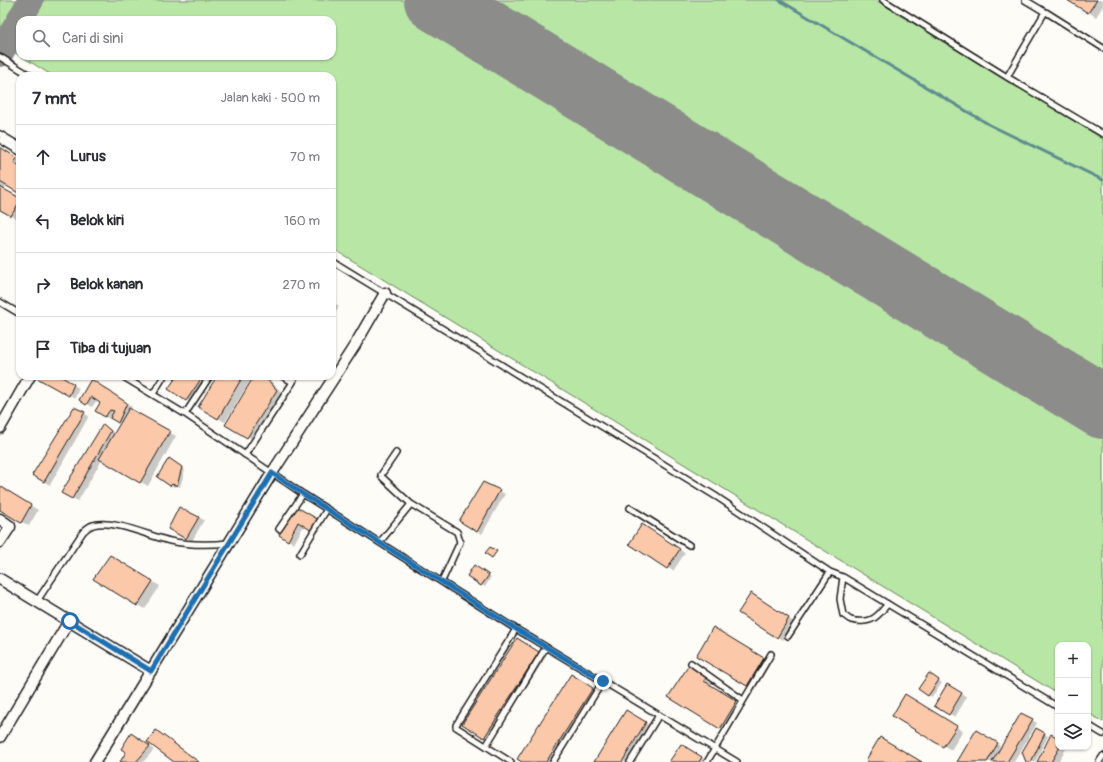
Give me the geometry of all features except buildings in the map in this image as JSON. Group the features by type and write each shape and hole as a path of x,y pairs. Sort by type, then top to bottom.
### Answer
{"street":[{"path":"336,374 385,293"},
{"path":"0,428 28,380"},
{"path":"95,762 272,473 332,380"},
{"path":"0,519 10,527 0,542"},
{"path":"0,579 151,671"},
{"path":"0,737 70,621"}],"lane":[{"path":"883,0 1007,77 1103,134"},
{"path":"1025,0 1047,12 1103,48"},
{"path":"1007,77 1045,12"},
{"path":"0,57 24,72"},
{"path":"0,134 16,144"},
{"path":"0,140 16,150"},
{"path":"336,263 717,498 830,572 844,576 1055,705"},
{"path":"0,302 16,312"},
{"path":"129,380 185,414 303,494 516,629 737,762"},
{"path":"153,394 162,380"},
{"path":"185,414 207,380"},
{"path":"246,455 293,382 289,380"},
{"path":"396,454 381,474 382,477 411,504 457,532 460,542 442,581"},
{"path":"279,528 303,494"},
{"path":"380,542 411,504"},
{"path":"630,508 690,546"},
{"path":"300,554 327,509"},
{"path":"37,601 83,532 91,525 101,523 118,526 171,541 209,545 230,543"},
{"path":"788,636 830,572"},
{"path":"844,576 840,600 843,615 849,619 860,621 870,620 888,604"},
{"path":"511,762 456,725 516,629"},
{"path":"486,746 546,646"},
{"path":"707,762 771,654"},
{"path":"691,664 743,700"},
{"path":"553,762 603,681"},
{"path":"630,762 659,715"},
{"path":"1091,727 1103,734"}],"green space":[{"path":"0,0 876,0 1103,139 1103,722 1091,715 1091,642 1055,642 1055,692 336,250 336,72 47,72 27,60 336,60 336,16 16,16 16,53 0,43"}],"waterway":[{"path":"779,0 990,125 1103,180"}],"taxiway":[{"path":"22,16 31,0"},
{"path":"0,54 16,26"}],"runway":[{"path":"436,0 1103,407"}],"route":[{"path":"70,621 151,671 272,473 516,629 603,681"}]}
